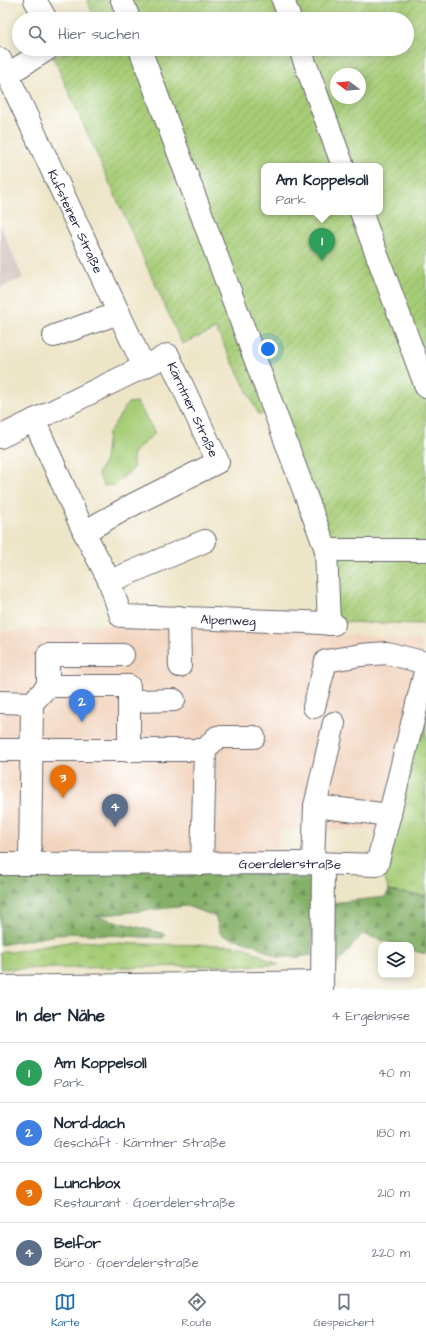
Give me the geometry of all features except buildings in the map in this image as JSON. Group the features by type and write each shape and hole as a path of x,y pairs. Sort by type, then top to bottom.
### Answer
{"street":[{"path":"35,0 42,12"},
{"path":"122,0 126,12"},
{"path":"283,0 287,12"},
{"name":"Kufsteiner Straße","path":"31,56 4,67 144,367"},
{"path":"143,56 326,550 426,550"},
{"path":"303,56 342,163"},
{"path":"362,215 426,387"},
{"path":"54,336 119,313"},
{"name":"Kärntner Straße","path":"0,437 168,355 218,462 134,504 84,532"},
{"path":"34,420 84,532 108,580 120,577 205,541"},
{"name":"Alpenweg","path":"108,580 121,616 332,624 326,550"},
{"path":"179,618 180,666"},
{"path":"314,707 326,661 361,655 387,653 426,663"},
{"path":"30,864 32,703 48,686 48,655 123,655"},
{"name":"Goerdelerstraße","path":"0,864 377,865 426,668"},
{"path":"48,686 129,686 129,751"},
{"path":"129,696 138,701 174,700"},
{"path":"0,702 32,703"},
{"path":"0,987 322,986 315,806 334,723"},
{"path":"202,864 205,750 217,738 254,737"},
{"path":"0,750 205,750"},
{"path":"315,806 390,815"}],"shaded area":[{"path":"0,224 23,278 0,288"},
{"path":"115,624 239,627 419,640 422,651 379,830 278,830 277,856 0,857 0,632"}],"green space":[{"path":"87,0 118,0 123,12 92,12"},
{"path":"119,0 426,0 426,624 324,622 320,553 141,56 414,56 414,12 123,12"},
{"path":"140,56 272,411 259,415 216,329 182,344 53,57"},
{"path":"137,402 155,433 133,453 133,469 114,485 104,486 98,474 105,460 108,434 128,403"},
{"path":"426,693 426,896 389,891 382,871"},
{"path":"0,869 297,869 315,881 312,955 299,957 276,957 254,944 221,935 215,916 186,906 96,916 165,934 163,938 68,933 0,945"},
{"path":"389,891 426,896 426,954 414,951 414,942 387,942 362,934 322,982 322,904 385,897"},
{"path":"74,941 139,944 229,945 247,948 279,965 0,969 0,952 11,952"}],"place":[{"name":"Am Koppelsoll","path":"322,261"},
{"name":"Nord-dach","path":"82,722"},
{"name":"Lunchbox","path":"63,798"},
{"name":"Belfor","path":"115,827"}]}
